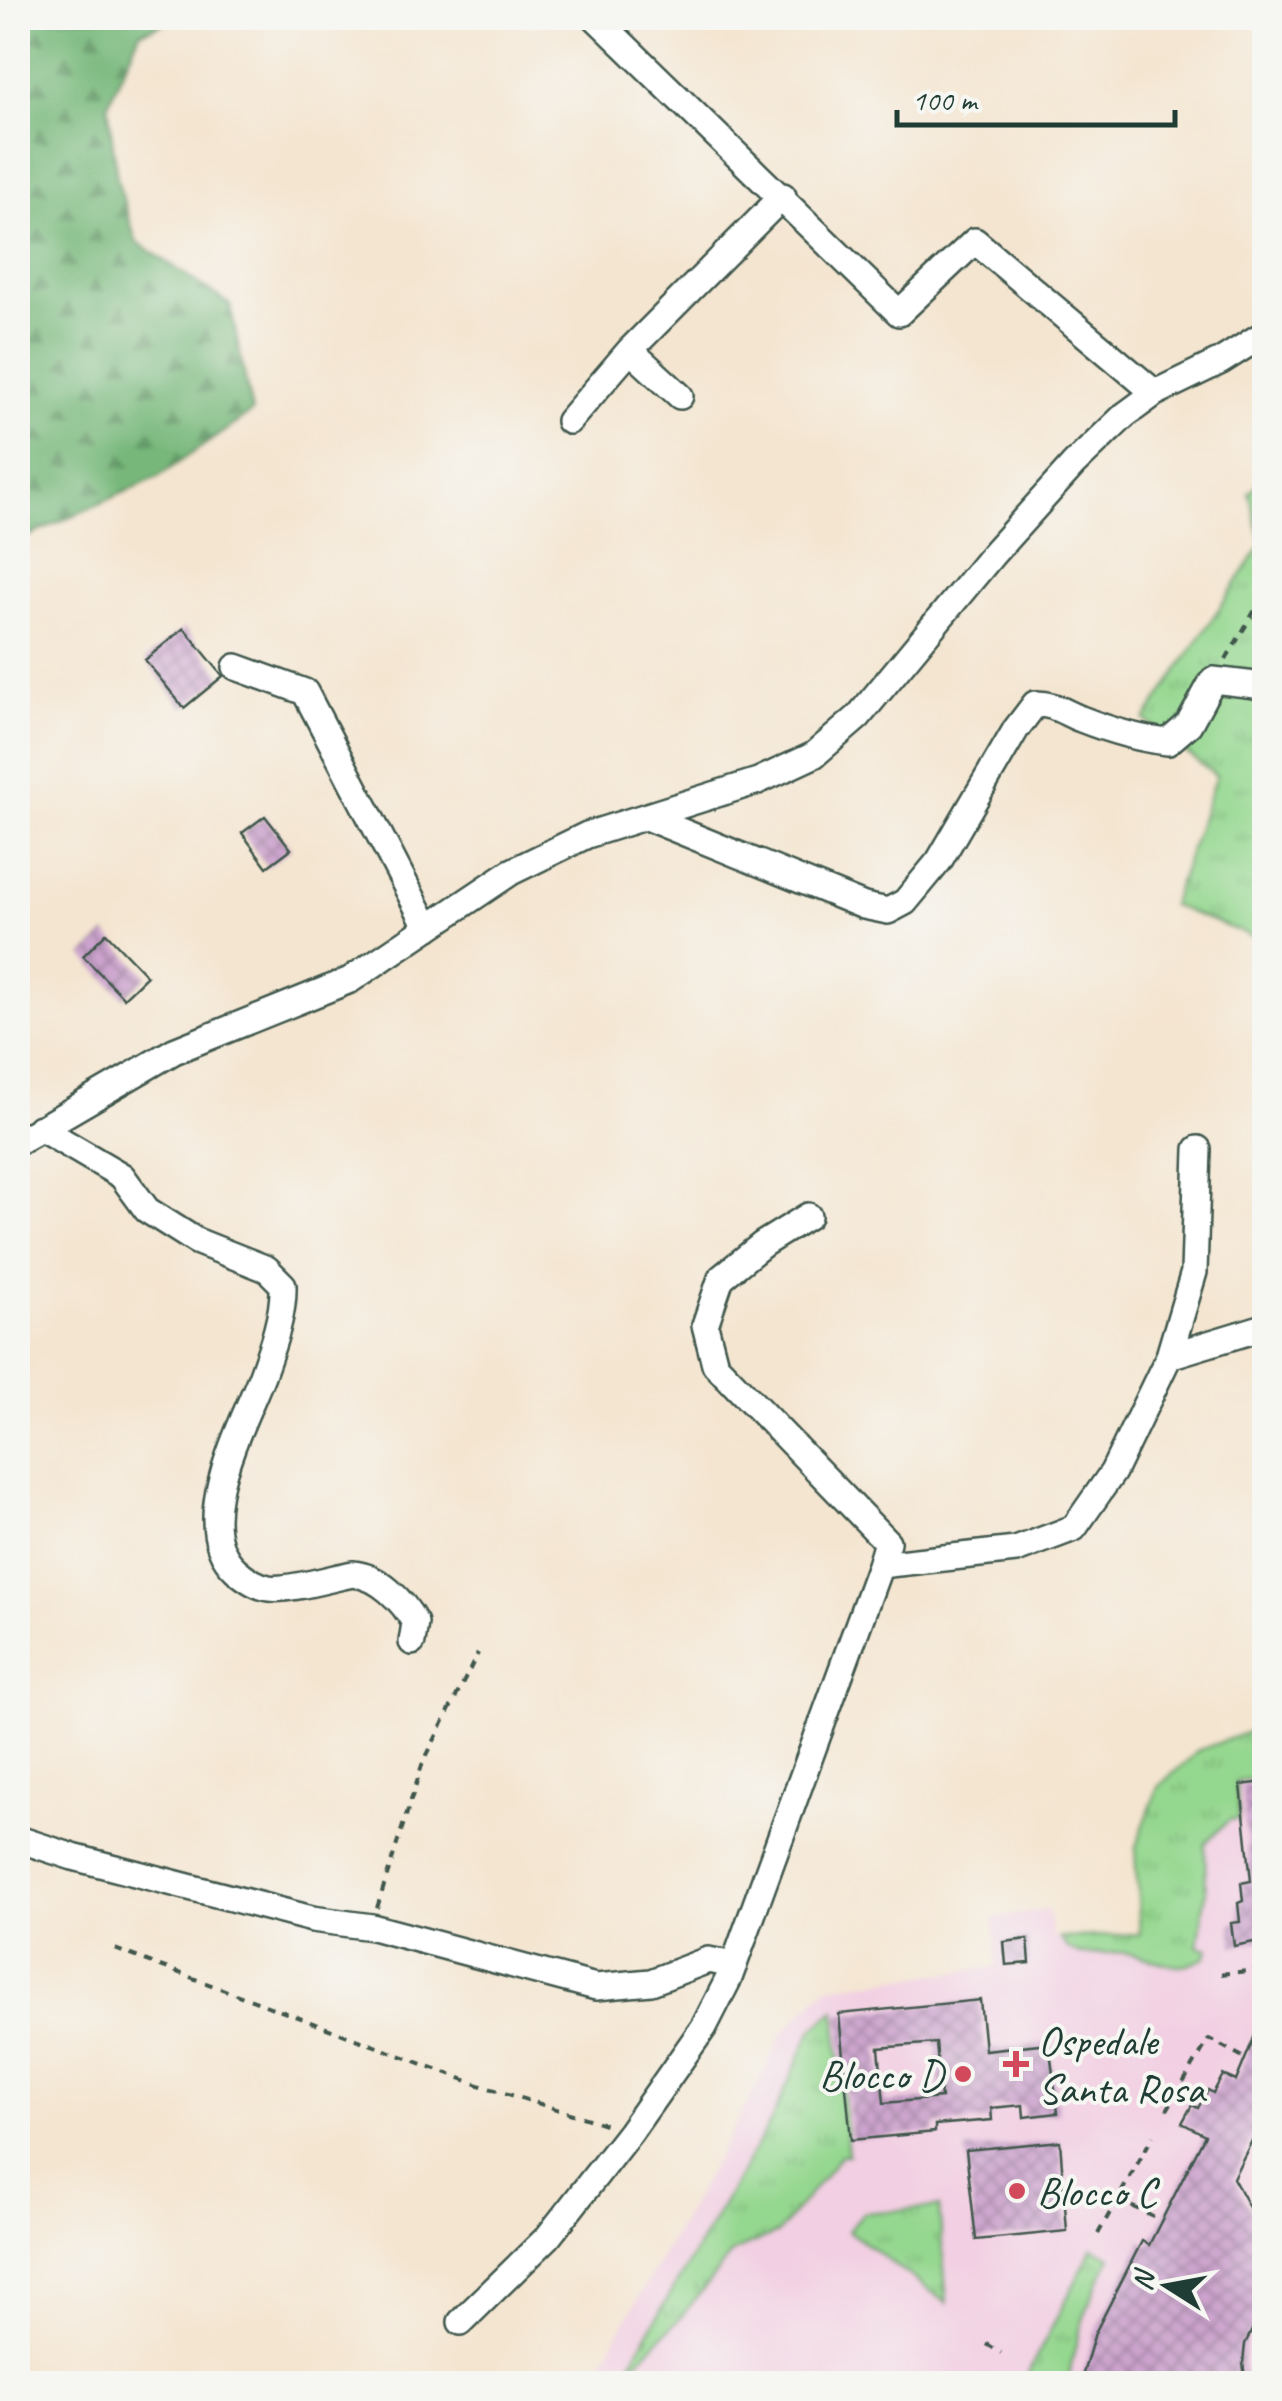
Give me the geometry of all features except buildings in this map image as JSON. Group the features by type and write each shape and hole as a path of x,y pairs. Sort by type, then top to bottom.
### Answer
{"street":[{"path":"596,18 899,312 975,241 1155,393"},
{"path":"569,421 630,350 783,196"},
{"path":"18,1142 174,1051 350,980 511,872 587,835 758,781 814,755 858,717 992,555 1074,464 1125,415 1155,393 1221,361 1264,334"},
{"path":"630,350 680,396"},
{"path":"236,667 304,692 428,928"},
{"path":"646,817 864,906 888,910 906,902 938,861 1016,729 1035,704 1047,703 1080,719 1145,740 1168,742 1189,724 1213,680 1264,686"},
{"path":"40,1128 122,1176 147,1210 196,1242 266,1269 283,1285 284,1303 263,1372 218,1494 216,1528 220,1550 248,1580 271,1589 366,1575 406,1605 416,1623 412,1642"},
{"path":"880,1565 1016,1550 1074,1528 1113,1472 1168,1356 1194,1272 1198,1149"},
{"path":"461,2322 548,2237 630,2132 704,2027 734,1965 880,1565 887,1542 715,1364 706,1324 721,1278 763,1244 808,1216"},
{"path":"1168,1356 1264,1326"},
{"path":"18,1839 91,1862 312,1919 372,1927 596,1987 650,1982 708,1960 734,1965"}],"path":[{"path":"1213,680 1264,595"},
{"path":"372,1927 422,1765 478,1654"},
{"path":"115,1950 479,2085 630,2132"},
{"path":"1221,1974 1264,1969"},
{"path":"1167,2110 1208,2040 1247,2059"},
{"path":"1098,2234 1153,2136"},
{"path":"1118,2200 1162,2220"},
{"path":"987,2344 1001,2353"}],"shaded area":[{"name":"Ospedale Santa Rosa","path":"1264,1726 1264,2383 590,2384 752,2095 782,2034 827,1987 997,1967 994,1918 1048,1910 1053,1938 1139,1934 1135,1849 1158,1787 1199,1750"}],"green space":[{"path":"18,18 179,18 140,32 108,104 117,179 136,241 230,305 252,412 158,477 18,541"},
{"path":"1260,481 1264,487 1264,911 1259,939 1171,905 1216,776 1145,720 1262,544 1249,493"},
{"path":"1264,1726 1264,1777 1236,1781 1239,1819 1229,1820 1205,1843 1206,1892 1198,1946 1208,1949 1205,1958 1175,1965 1126,1953 1081,1954 1066,1947 1060,1938 1140,1934 1135,1849 1158,1787 1199,1750"},
{"path":"835,2010 848,2155 841,2155 778,2233 733,2252 681,2317 634,2365 631,2362 771,2121 812,2030"},
{"path":"939,2207 947,2303 848,2231 863,2213"},
{"path":"1093,2248 1111,2257 1084,2318 1068,2383 1023,2383"}],"place":[{"name":"Ospedale Santa Rosa","path":"1016,2064"},
{"name":"Blocco D","path":"963,2074"},
{"name":"Blocco C","path":"1017,2191"}]}
